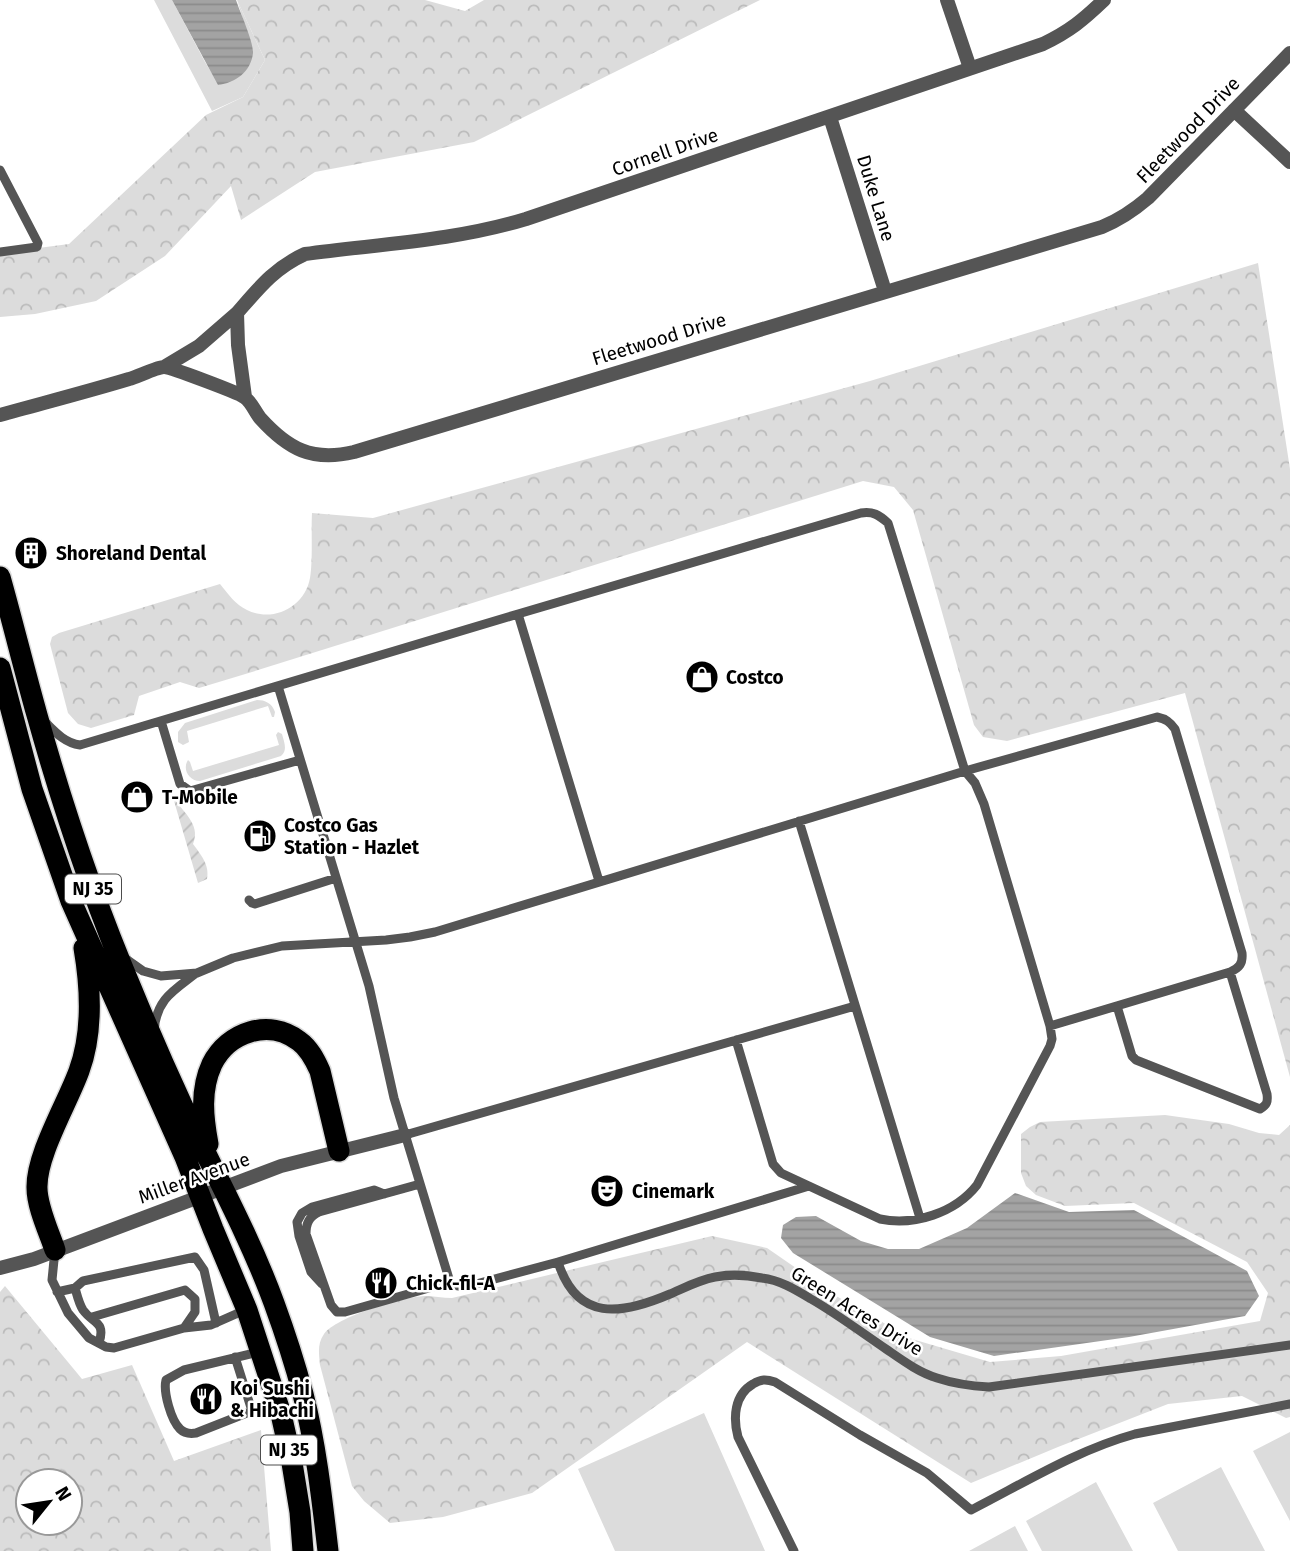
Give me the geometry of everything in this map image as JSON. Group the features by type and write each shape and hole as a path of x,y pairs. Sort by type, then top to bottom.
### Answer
{"highway":[{"name":"NJ 35","path":"0,577 37,716 70,825 115,948 182,1105 224,1187 274,1301 303,1394 320,1486 328,1551"},
{"name":"NJ 35","path":"0,668 32,789 80,922 185,1157 247,1309 277,1401 292,1463 303,1551"},
{"path":"55,1250 37,1197 38,1170 78,1074 87,1037 89,992 80,922"},
{"path":"211,1163 204,1124 206,1082 220,1052 231,1041 257,1030 270,1029 285,1033 299,1040 315,1059 339,1151"}],"street":[{"path":"947,0 970,68"},
{"name":"Cornell Drive","path":"164,367 199,346 237,313 275,272 305,254 454,236 495,228 1043,44 1082,22 1104,0"},
{"name":"Fleetwood Drive","path":"164,367 245,397 257,415 288,444 314,455 342,454 1114,222 1148,198 1290,52"},
{"path":"1234,110 1290,162"},
{"name":"Duke Lane","path":"830,117 884,291"},
{"path":"237,313 245,397"},
{"path":"0,415 164,367"},
{"name":"Miller Avenue","path":"0,1268 34,1259 281,1166 405,1135"}],"lane":[{"path":"0,170 38,243 37,247 0,252"},
{"path":"37,716 60,737 80,745 861,513 869,512 880,516 888,523 965,771 975,783 984,804 1052,1039 977,1185 946,1210 900,1222 880,1219 781,1173 773,1164 736,1040"},
{"path":"518,614 598,881"},
{"path":"278,686 371,995 388,1077 450,1282"},
{"path":"115,948 131,964 160,976 197,972 233,958 282,946 410,937 435,932 965,771 1157,718 1164,719 1175,729 1242,953 1242,961 1238,968 1230,972 1050,1026"},
{"path":"161,721 180,784 186,790 195,791 300,760"},
{"path":"799,821 920,1218"},
{"path":"249,900 256,904 336,878"},
{"path":"153,1040 160,1006 197,972"},
{"path":"1117,1006 1132,1056 1136,1060 1260,1108 1268,1101 1267,1094 1230,972"},
{"path":"405,1135 855,1006"},
{"path":"420,1184 318,1212 310,1217 306,1224 306,1234 332,1307 337,1312 450,1282 465,1287 558,1262 809,1186"},
{"path":"55,1250 52,1280 68,1313 89,1338 106,1347 114,1348 184,1328 211,1325 247,1309"},
{"path":"57,1292 75,1288 83,1280 195,1257 205,1270 216,1323"},
{"name":"Green Acres Drive","path":"558,1262 562,1275 578,1297 589,1305 602,1309 639,1304 716,1277 738,1275 765,1278 792,1288 821,1305 910,1366 936,1378 966,1386 989,1387 1290,1345"},
{"path":"75,1288 84,1312 98,1323 102,1332 99,1343"},
{"path":"92,1317 185,1290 195,1299 195,1312 184,1328"},
{"path":"261,1351 184,1370 166,1380 164,1387 167,1401 176,1424 188,1434 277,1401"},
{"path":"236,1357 253,1411"},
{"path":"794,1551 736,1428 736,1407 740,1395 751,1385 764,1379 775,1382 927,1473 971,1510 1069,1460 1118,1439 1290,1404"}],"green space":[{"path":"154,0 172,0 219,85 253,52 237,0 265,60 243,97 212,111"},
{"path":"237,0 425,0 465,11 484,0 760,0 474,142 315,172 241,220 231,186 165,256 96,301 35,314 0,317 0,253 69,244 206,115 243,97 265,60"},
{"path":"1258,263 1290,469 1290,1077 1185,693 1007,741 983,737 974,725 913,510 894,487 863,481 199,688 180,682 139,696 134,715 91,728 78,724 68,713 50,644 52,637 220,584 236,602 257,614 267,615 286,610 302,597 310,578 312,513 373,518 870,381"},
{"path":"257,700 270,704 275,712 274,717 268,706 187,731 189,742 183,745 178,742 178,732 185,723"},
{"path":"278,732 282,734 285,746 281,756 200,781 188,774 188,760 193,771 279,745 276,735"},
{"path":"172,794 192,823 195,830 193,844 206,865 207,879 198,883"},
{"path":"1165,1115 1229,1124 1259,1133 1279,1135 1290,1125 1290,1417 1286,1418 1242,1396 1168,1404 971,1483 747,1342 532,1493 443,1517 390,1523 364,1501 352,1486 320,1365 320,1342 331,1328 355,1315 401,1300 424,1296 452,1298 712,1236 767,1248 838,1297 912,1339 990,1362 1061,1356 1260,1321 1268,1293 1247,1262 1134,1203 1065,1206 1036,1195 1026,1186 1021,1173 1021,1134 1030,1127 1040,1122"},
{"path":"5,1286 82,1379 132,1365 174,1461 261,1430 271,1551 0,1551 0,1292"},
{"path":"704,1413 765,1551 615,1551 578,1469"},
{"path":"1290,1432 1290,1521 1253,1451"},
{"path":"1221,1467 1265,1551 1178,1551 1153,1503"},
{"path":"1096,1482 1133,1551 1042,1551 1026,1521"},
{"path":"1015,1526 1028,1551 969,1551"}],"shaded area":[{"path":"172,0 236,0 253,48 252,60 246,71 230,82 218,85"},
{"path":"1015,1193 1069,1212 1134,1210 1247,1271 1259,1296 1245,1316 1129,1337 994,1356 930,1337 793,1253 781,1238 783,1225 796,1217 816,1216 861,1241 888,1249 919,1249 967,1228"}],"place":[{"name":"Shoreland Dental","path":"31,553"},
{"name":"Costco","path":"702,677"},
{"name":"T-Mobile","path":"137,797"},
{"name":"Costco Gas Station - Hazlet","path":"260,836"},
{"name":"Cinemark","path":"607,1191"},
{"name":"Chick-fil-A","path":"381,1283"},
{"name":"Koi Sushi & Hibachi","path":"206,1399"}]}
